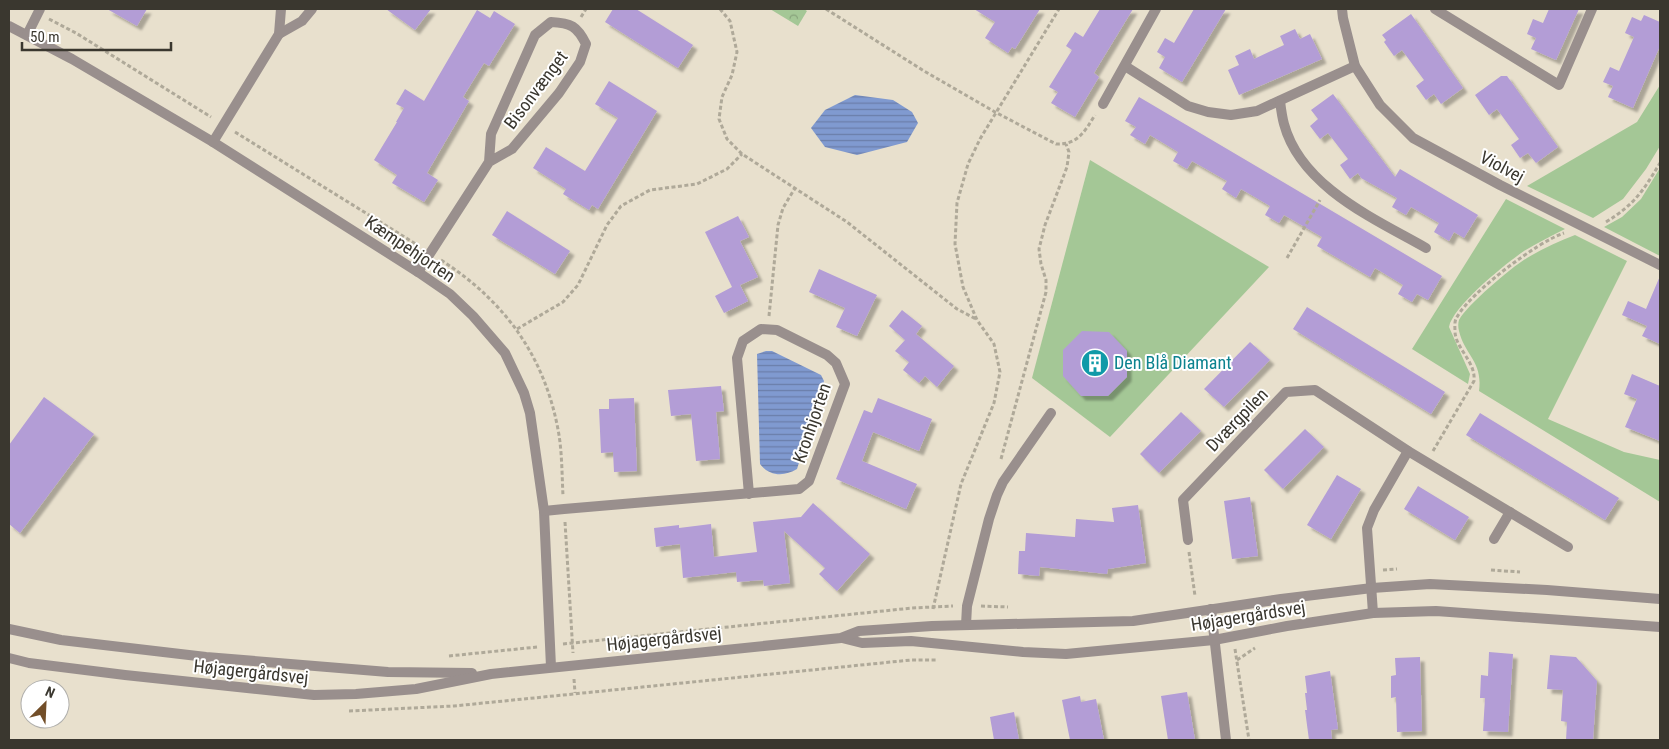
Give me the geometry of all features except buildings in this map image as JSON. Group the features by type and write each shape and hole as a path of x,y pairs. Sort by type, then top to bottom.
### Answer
{"street":[{"path":"213,142 279,34 281,9"},
{"path":"279,34 302,21 312,9"},
{"path":"1103,104 1156,9"},
{"name":"Violvej","path":"1342,9 1342,18 1355,66 1380,106 1413,138 1500,186 1660,265"},
{"path":"1435,9 1559,85 1592,9"},
{"path":"27,35 39,11"},
{"name":"Bisonvænget","path":"418,272 489,162 512,149 559,93 580,62 586,44 580,32 566,22 551,22 536,36 491,134 489,162"},
{"name":"Kæmpehjorten","path":"9,26 213,142 418,272 450,294 473,316 505,353 524,393 530,412 544,511 551,667"},
{"path":"1124,66 1188,106 1208,112 1231,115 1257,111 1355,66"},
{"path":"1280,101 1284,125 1296,152 1317,178 1351,206 1426,248"},
{"path":"749,494 737,358 743,341 761,329 768,330"},
{"name":"Kronhjorten","path":"544,511 799,489 809,481 845,384 836,363 827,355 776,330 768,330"},
{"name":"Dværgpilen","path":"1188,540 1183,500 1286,392 1315,390 1408,451 1568,546"},
{"path":"966,625 967,606 997,495 1003,482 1051,413"},
{"path":"1373,613 1367,528 1374,510 1408,451"},
{"path":"1494,539 1510,512"},
{"name":"Højagergårdsvej","path":"9,658 29,663 125,675 314,695 356,694 416,689 491,674 573,664 840,638 859,631 932,626 1133,622 1211,609 1372,588 1430,584 1547,590 1660,599"},
{"path":"1211,609 1226,740"},
{"name":"Højagergårdsvej","path":"840,638 862,643 911,641 1023,652 1066,654 1214,640 1373,613 1436,611 1660,627"},
{"name":"Højagergårdsvej","path":"9,629 61,640 206,657 388,672 491,674"}],"path":[{"path":"720,9 730,21 737,52 732,75 722,97 718,119 727,139 742,154 847,222 957,309 977,320"},
{"path":"826,9 924,71 1056,144 1072,142 1083,133 1103,104"},
{"path":"932,626 933,607 961,484 994,403 1000,372 994,344 977,320 963,287 955,244 957,203 968,164 996,112 1060,9"},
{"path":"39,11 461,273 486,294 517,329 547,384 559,435 575,693"},
{"path":"1003,482 1001,455 1046,292 1046,280 1039,249 1044,225 1067,167 1069,152 1066,144"},
{"path":"517,329 563,302 578,286 607,225 621,206 650,190 698,184 728,169 742,154"},
{"path":"1426,462 1474,381 1475,373 1455,334 1455,319 1463,308 1487,284 1530,252 1560,235 1583,227 1599,226 1626,210 1643,191 1660,163"},
{"path":"768,330 778,225 783,208 795,188"},
{"path":"1287,258 1322,195 1329,188"},
{"path":"1188,540 1195,596 1203,595"},
{"path":"1371,570 1400,569"},
{"path":"1488,570 1528,572"},
{"path":"445,656 933,607 1015,608"},
{"path":"1233,636 1249,740"},
{"path":"931,660 932,643"},
{"path":"1237,660 1260,646"},
{"path":"1216,652 1235,648"},
{"path":"341,710 360,711 454,706 901,661 941,660"}],"green space":[{"path":"770,9 804,9 807,11 798,26"},
{"path":"1660,85 1660,146 1646,169 1623,199 1593,218 1527,186 1637,122"},
{"path":"1090,160 1269,267 1110,437 1032,378"},
{"path":"1660,168 1660,256 1604,227 1622,217 1641,199"},
{"path":"1506,199 1565,229 1524,251 1505,265 1469,297 1453,318 1449,327 1470,374 1468,384 1412,349"},
{"path":"1575,235 1627,261 1548,419 1624,452 1660,460 1660,502 1479,391 1480,381 1476,365 1465,347 1459,331 1459,321 1464,313 1501,278 1533,255"}],"water":[{"path":"855,95 893,100 912,112 918,123 907,142 857,155 825,147 811,128 825,110"},
{"path":"772,351 821,375 824,381 797,469 782,474 772,473 760,464 757,354"}],"place":[{"name":"Den Blå Diamant","path":"1095,363"}]}
